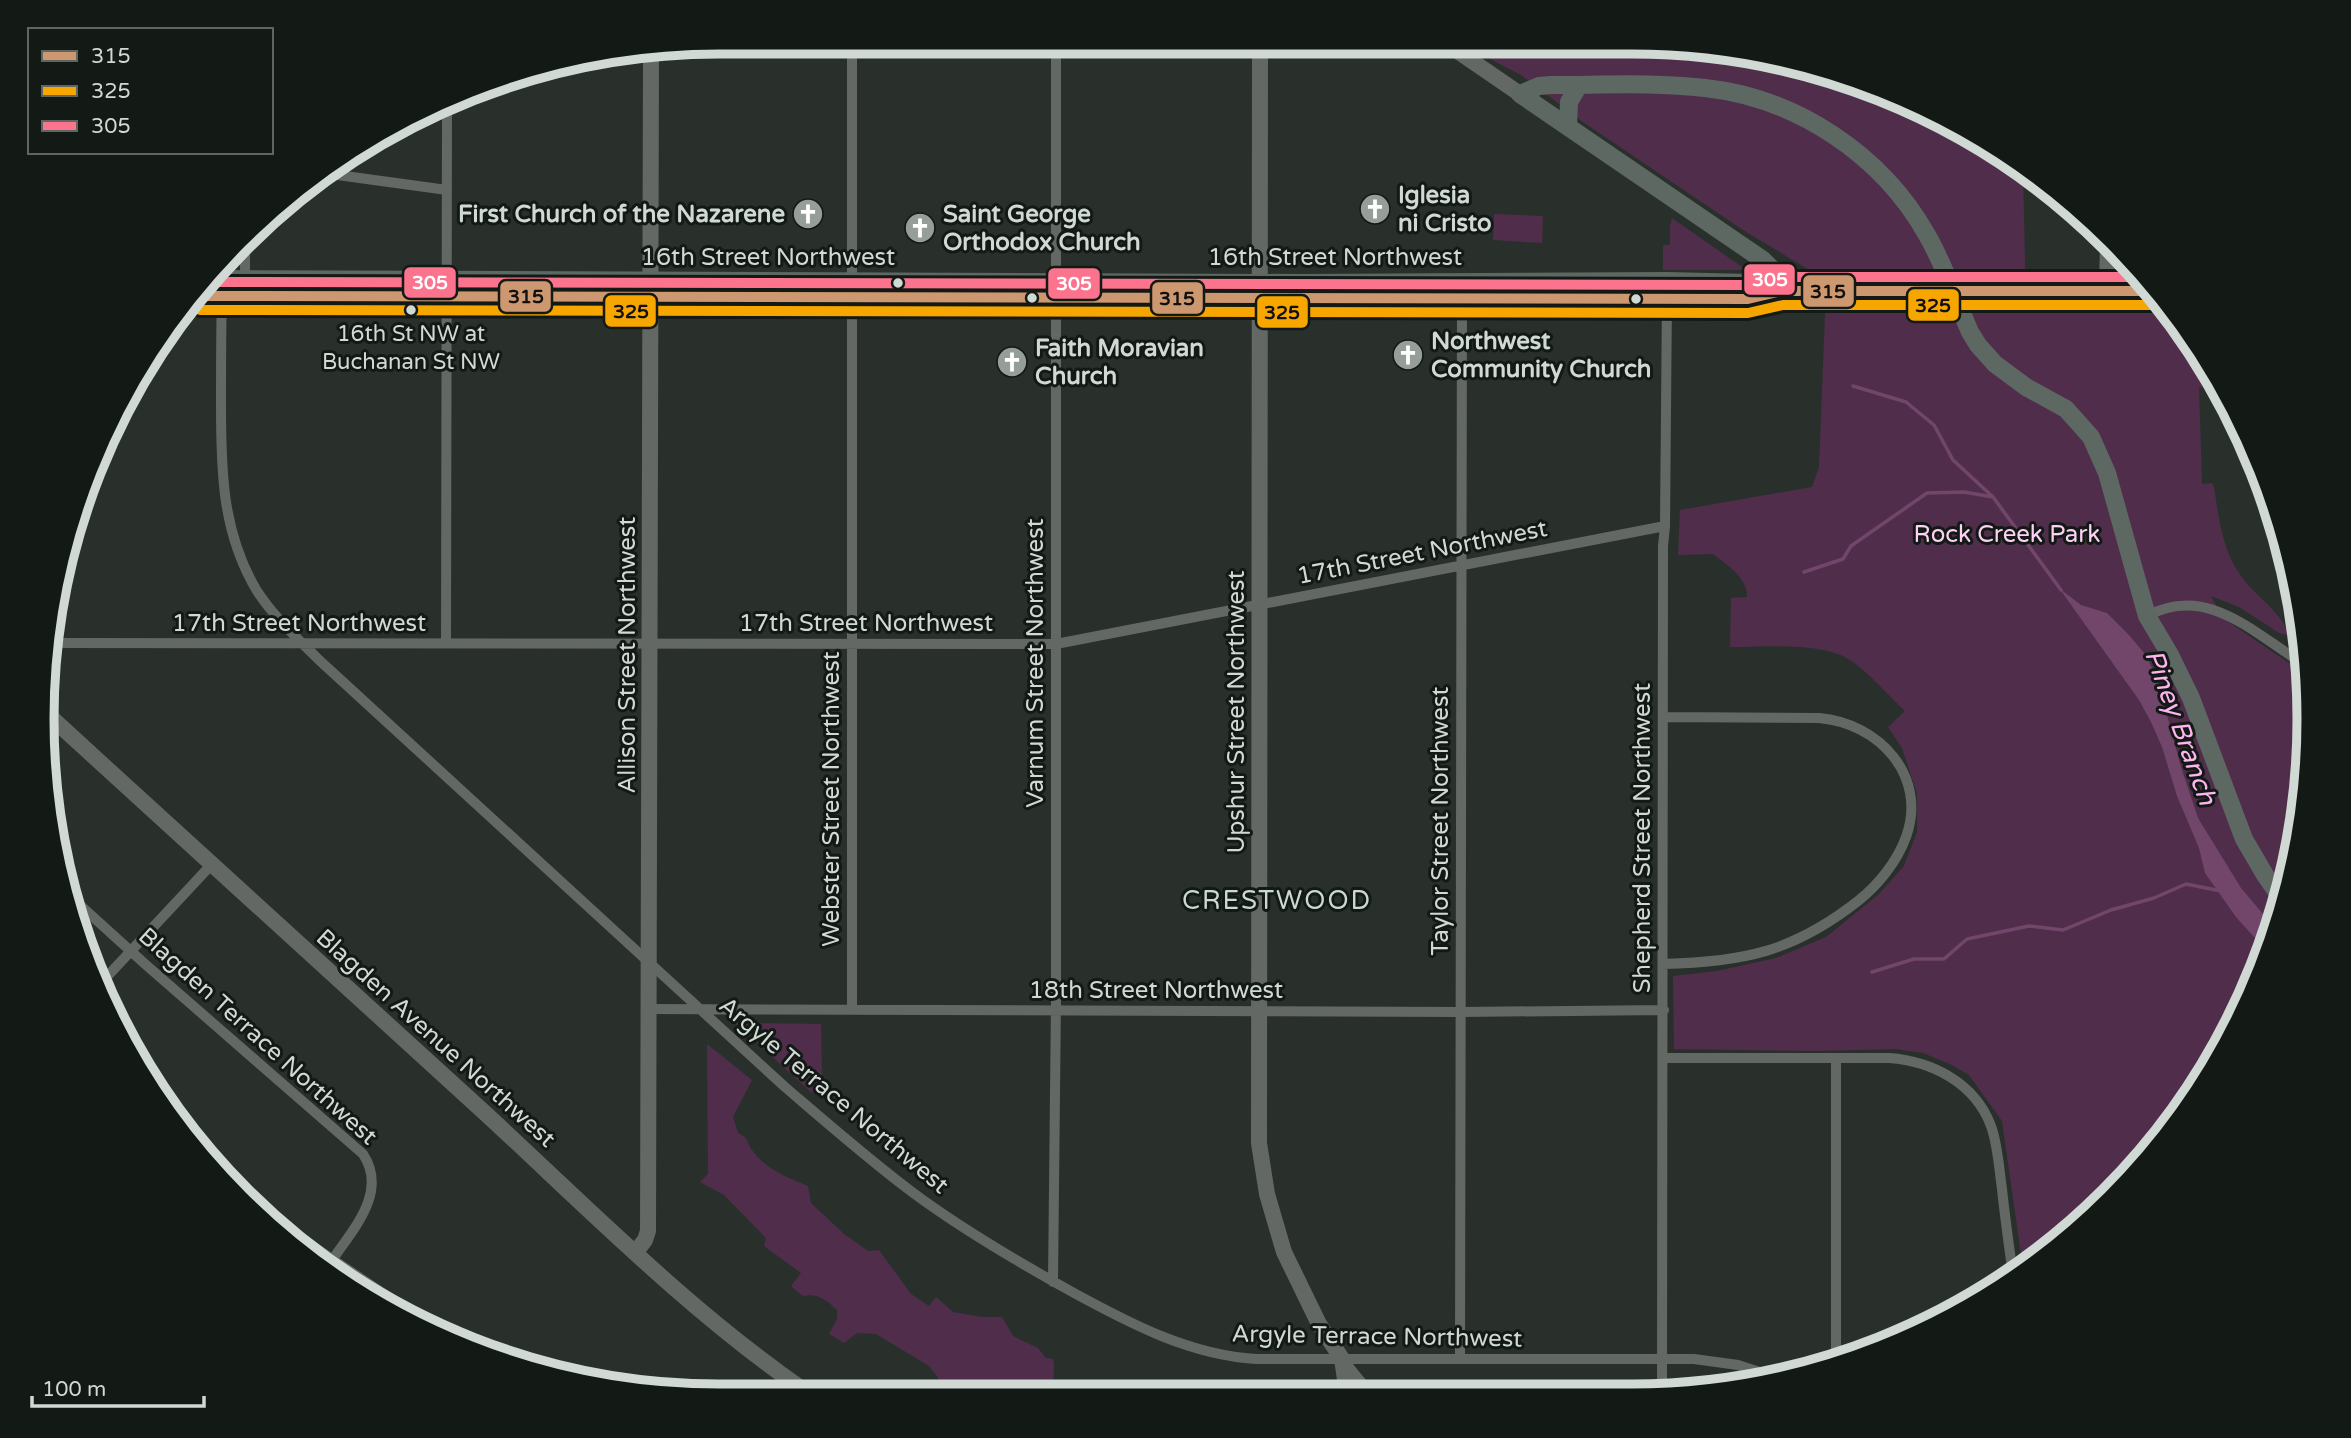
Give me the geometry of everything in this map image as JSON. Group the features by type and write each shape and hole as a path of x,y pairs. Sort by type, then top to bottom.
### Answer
{"main road":[{"path":"1520,94 1539,86 1579,85 1686,86 1743,95 1803,117 1834,135 1868,161 1901,196 1927,235 1978,345 1995,364 2026,387 2066,409 2091,437 2107,473 2147,616 2191,698 2244,839 2275,889"},
{"path":"1568,127 1569,102 1579,85"},
{"path":"1520,94 1763,260 1777,274 1781,290"},
{"name":"16th Street Northwest","path":"220,285 245,288 1667,290 1750,282 1781,290 2140,291"}],"street":[{"name":"Webster Street Northwest","path":"852,54 852,1010"},
{"name":"Varnum Street Northwest","path":"1053,1282 1056,1010 1056,54"},
{"name":"Upshur Street Northwest","path":"1260,54 1259,1143 1268,1202 1293,1274 1319,1324 1363,1384"},
{"path":"1465,54 1520,94"},
{"name":"Allison Street Northwest","path":"635,1253 648,1231 651,58"},
{"path":"446,643 447,113"},
{"path":"338,175 447,190"},
{"path":"245,253 245,288"},
{"path":"2107,291 2108,255"},
{"name":"Argyle Terrace Northwest","path":"220,285 221,470 230,527 242,561 258,592 278,620 795,1096 911,1191 983,1240 1112,1314 1165,1338 1232,1357 1694,1359 1726,1362 1760,1371"},
{"name":"Taylor Street Northwest","path":"1460,1359 1462,290"},
{"name":"Shepherd Street Northwest","path":"1662,1383 1663,546 1667,290"},
{"name":"17th Street Northwest","path":"59,643 1056,644 1665,526"},
{"path":"2147,616 2176,606 2212,608 2236,619 2293,657"},
{"path":"1663,717 1819,718 1846,722 1870,734 1896,759 1906,781 1910,812 1907,836 1884,876 1858,901 1822,926 1775,949 1744,958 1705,963 1663,964"},
{"name":"Blagden Avenue Northwest","path":"54,720 515,1140 635,1253 722,1330 795,1384"},
{"path":"107,977 212,864"},
{"name":"Blagden Terrace Northwest","path":"82,907 363,1154 371,1175 369,1202 333,1259"},
{"name":"18th Street Northwest","path":"648,1009 1461,1012 1664,1010"},
{"path":"1664,1058 1889,1058 1916,1061 1943,1072 1962,1085 1983,1109 1993,1130 2012,1264"},
{"path":"1836,1058 1836,1351"},
{"path":"321,1251 377,1289"},
{"path":"1342,1359 1344,1384"}],"green space":[{"name":"Rock Creek Park","path":"1484,54 1632,54 1719,60 1804,77 1886,105 1926,123 1964,143 2023,182 2026,310 2156,311 2209,388 2199,387 2202,484 2212,483 2214,487 2222,534 2229,556 2247,583 2281,620 2289,636 2279,633 2239,607 2211,596 2223,618 2294,667 2297,719 2295,762 2284,849 2274,891 2246,973 2208,1051 2185,1088 2132,1157 2102,1189 2070,1219 2021,1257 2002,1121 1969,1075 1923,1053 1896,1049 1674,1049 1673,976 1717,971 1776,958 1826,937 1878,895 1904,866 1917,832 1917,793 1902,748 1888,727 1905,711 1867,673 1841,655 1811,648 1730,647 1731,598 1747,597 1744,584 1736,572 1713,554 1678,555 1680,510 1812,487 1819,467 1826,291 1811,271 1743,230 1583,122 1521,75"},
{"path":"1494,214 1543,216 1542,243 1493,240"},
{"path":"1672,218 1742,267 1742,270 1663,270 1663,245 1670,245"},
{"path":"735,1023 821,1024 822,1080 812,1093"},
{"path":"707,1044 752,1080 733,1117 738,1133 746,1139 763,1163 808,1186 811,1203 844,1234 868,1251 879,1250 911,1294 929,1306 936,1297 953,1312 1002,1317 1013,1336 1038,1348 1046,1358 1053,1359 1053,1384 940,1384 929,1366 876,1334 857,1333 844,1343 829,1334 837,1319 837,1310 821,1298 803,1296 791,1286 801,1273 764,1246 766,1238 724,1195 700,1182 708,1174"}],"shaded area":[{"path":"2059,588 2081,605 2107,613 2145,654 2157,678 2198,818 2241,888 2266,917 2258,940 2236,917 2205,873 2199,848 2177,796 2162,747 2139,700"}],"waterway":[{"name":"Piney Branch","path":"1853,386 1906,402 1934,425 1953,460 1993,497 2061,590"},
{"path":"1804,572 1843,559 1851,546 1927,493 1964,492 1993,497"},
{"path":"1872,972 1914,959 1944,959 1967,939 2029,926 2063,930 2186,884 2221,891"}],"transit line":[{"name":"305","path":"218,282 1746,285 1781,277 2128,277"},
{"name":"315","path":"207,296 1748,299 1781,291 2140,291"},
{"name":"325","path":"200,310 1748,313 1783,305 2152,305"}],"place":[{"name":"Iglesia ni Cristo","path":"1375,209"},
{"name":"First Church of the Nazarene","path":"808,214"},
{"name":"Saint George Orthodox Church","path":"920,228"},
{"name":"16th St NW at Buchanan St NW","path":"411,310"},
{"name":"Northwest Community Church","path":"1408,355"},
{"name":"Faith Moravian Church","path":"1012,362"}],"district":[{"name":"CRESTWOOD","path":"1277,900"}]}
